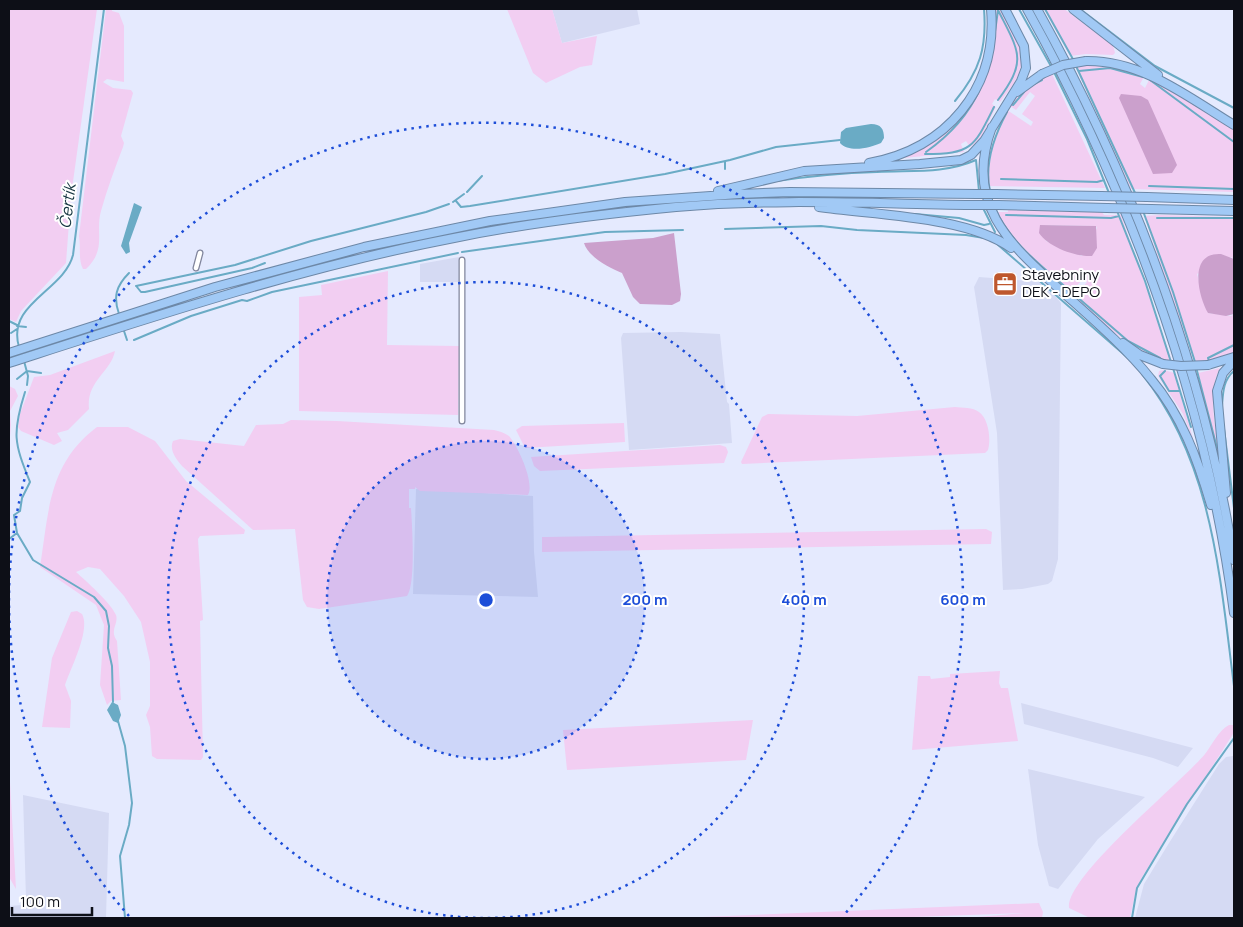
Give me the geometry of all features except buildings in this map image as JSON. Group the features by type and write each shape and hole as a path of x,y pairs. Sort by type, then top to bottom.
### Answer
{"highway":[{"path":"679,198 730,189 786,174 868,164 905,155 931,140 951,123 972,96 984,70 991,39 991,9"},
{"path":"828,169 961,160 977,149 1023,77 1026,57 1021,40 1005,9"},
{"path":"1027,9 1088,126 1130,221 1154,285 1195,417 1212,485 1234,613"},
{"path":"1037,9 1077,83 1115,164 1162,282 1201,406 1231,538"},
{"path":"1073,9 1182,93 1234,126"},
{"path":"1006,102 1022,87 1042,74 1063,65 1086,61 1124,64 1182,93"},
{"path":"992,127 983,162 986,198 1001,230 1032,265"},
{"path":"9,353 215,287 364,247 528,215 625,202 790,192 996,194 1234,200"},
{"path":"790,203 958,226 997,239 1032,265 1096,322 1144,370 1176,414 1198,462 1224,546"},
{"path":"10,362 226,295 453,238 627,212 680,207 790,203 1234,210"},
{"path":"1096,322 1140,355 1163,364 1181,366 1208,365 1234,357"},
{"path":"1234,361 1223,373 1217,391 1234,560"}],"street":[{"path":"196,268 200,252"},
{"path":"462,260 462,421"}],"shaded area":[{"path":"9,9 97,9 71,196 66,263 21,311 16,322 9,319"},
{"path":"106,9 112,9 112,11 119,13 124,26 124,82 107,79 103,82 113,88 131,90 133,93 121,136 124,143 123,147 108,187 99,219 98,248 92,262 86,269 83,269 79,236"},
{"path":"507,9 552,9 562,43 597,36 592,65 580,67 546,83 533,73"},
{"path":"552,9 637,9 640,24 562,43"},
{"path":"996,9 1002,9 1020,47 1022,56 1021,66 1011,88 1000,102 995,99 992,104 996,107 979,140 970,147 966,141 961,144 964,152 904,158 935,142 962,115 994,39"},
{"path":"1044,9 1064,9 1113,45 1115,53 1113,55 1086,54 1070,56"},
{"path":"1096,62 1145,75 1140,84 1145,88 1150,78 1234,130 1234,192 1131,189 1075,66"},
{"path":"1052,74 1105,188 988,186 992,146 1007,110 1031,126 1033,122 1022,114 1035,96 1030,92 1016,110 1010,106 1029,86"},
{"path":"1121,94 1141,96 1148,100 1177,165 1172,173 1153,174 1119,98"},
{"path":"1008,210 1102,212 1104,215 1121,215 1172,361 1158,358 1131,345 1074,297 1087,282 1083,279 1070,293 1049,275 1011,235 996,212 1008,212","holes":["1040,225 1096,226 1097,228 1082,256 1046,241"]},
{"path":"1144,216 1234,217 1234,259 1231,257 1197,274 1208,313 1231,316 1234,314 1234,354 1217,361 1195,364"},
{"path":"1040,225 1096,226 1097,248 1092,256 1078,255 1063,250 1043,238 1039,233"},
{"path":"674,233 681,294 680,301 672,305 640,304 633,297 622,273 595,257 586,248 584,243 653,238"},
{"path":"1221,254 1234,259 1234,314 1226,316 1208,313 1201,296 1198,276 1204,260 1211,255"},
{"path":"459,257 459,282 420,282 420,264"},
{"path":"388,271 387,345 459,346 458,415 299,411 299,297 322,295 321,285"},
{"path":"979,277 1043,282 1061,303 1058,559 1052,581 1048,584 1022,589 1003,590 997,433 974,287"},
{"path":"681,332 720,334 732,443 629,450 621,338 623,333"},
{"path":"115,351 109,365 91,391 89,409 68,430 57,433 62,441 54,445 21,431 18,427 20,414 34,377 50,375"},
{"path":"1220,368 1216,378 1213,401 1219,458 1198,373"},
{"path":"1164,370 1174,373 1194,442 1183,414 1158,376 1159,371"},
{"path":"9,386 15,389 18,396 10,411 9,448"},
{"path":"955,407 974,409 985,419 989,441 988,450 985,453 742,464 741,462 762,417 768,414 857,416"},
{"path":"291,420 494,430 509,436 517,448 527,474 530,489 528,495 420,491 415,487 415,489 409,489 413,554 412,580 407,596 319,609 307,607 303,600 295,529 253,530 182,466 175,457 172,448 173,441 180,439 244,446 256,425 283,424"},
{"path":"624,423 625,442 525,448 516,430 522,426"},
{"path":"97,427 128,427 155,441 186,481 245,530 244,534 200,536 198,539 203,620 200,621 203,757 201,760 157,759 152,756 150,727 146,715 150,706 150,662 141,622 124,596 100,569 88,567 76,572 104,598 117,618 114,634 117,641 121,700 111,701 107,705 100,685 104,625 96,605 40,567 49,508 60,473 81,441"},
{"path":"720,445 726,447 728,452 724,463 540,471 534,466 531,457"},
{"path":"416,489 533,496 534,552 538,597 413,594"},
{"path":"986,529 992,532 991,544 542,552 542,537"},
{"path":"77,611 82,614 84,630 79,650 65,685 71,701 70,728 42,727 52,658 71,612"},
{"path":"1000,671 999,683 1001,688 1008,688 1018,741 912,750 918,676 930,676 931,679 950,677 950,674"},
{"path":"1021,703 1193,748 1178,767 1153,758 1024,724"},
{"path":"753,720 746,760 567,770 563,730"},
{"path":"1229,725 1233,725 1233,734 1142,877 1135,894 1130,918 1090,918 1069,908 1073,894 1085,875 1104,853 1205,754 1218,734"},
{"path":"1233,756 1234,918 1135,918 1144,884 1219,764 1226,757"},
{"path":"1028,769 1145,797 1098,839 1058,889 1049,886 1038,845"},
{"path":"9,780 10,782 16,889 9,877"},
{"path":"23,795 109,813 106,918 9,918 9,906 22,905 26,899"},
{"path":"1039,903 1043,912 1042,918 966,918 1025,913 885,918 678,918"}],"water":[{"path":"871,124 880,126 883,130 884,138 881,143 871,147 854,149 840,143 841,132 846,128"},
{"path":"134,203 142,207 129,243 130,252 126,254 121,246"},
{"path":"112,702 118,705 121,715 118,723 113,721 107,710"}],"waterway":[{"name":"Čertík","path":"19,347 17,332 21,319 28,308 68,267 73,255 104,9"},
{"path":"955,101 964,90 980,58 985,23 984,9"},
{"path":"1019,9 1052,68"},
{"path":"1045,9 1074,61"},
{"path":"1080,9 1155,66 1234,108"},
{"path":"998,10 1015,46 1017,65 1014,75 998,100"},
{"path":"926,152 945,137 959,122 980,90 991,53 998,10"},
{"path":"1076,66 1136,195"},
{"path":"1079,71 1110,68 1143,77"},
{"path":"1054,72 1087,139 1109,193"},
{"path":"1034,84 1042,80 1041,77"},
{"path":"1150,80 1234,142"},
{"path":"1013,105 1024,92"},
{"path":"925,154 953,152 970,146 981,131 994,107"},
{"path":"990,191 988,171 991,150 1007,112"},
{"path":"456,201 461,207 470,206 665,174 730,160 776,147 840,140"},
{"path":"777,181 864,172 952,168 976,160 979,191"},
{"path":"725,162 725,169"},
{"path":"467,192 482,176"},
{"path":"1001,179 1097,182 1104,180"},
{"path":"1149,186 1234,189"},
{"path":"453,202 464,194"},
{"path":"136,286 235,265 311,241 426,212 449,204"},
{"path":"983,208 995,232"},
{"path":"995,208 1001,220 1018,243 1070,291"},
{"path":"1117,211 1145,281 1171,362"},
{"path":"1143,211 1173,292 1195,362"},
{"path":"915,214 959,218 984,225 989,224"},
{"path":"1006,215 1111,218 1119,216"},
{"path":"1157,218 1234,218"},
{"path":"725,229 821,226 857,230 966,235 984,238"},
{"path":"462,252 605,232 683,230"},
{"path":"997,244 1128,358"},
{"path":"134,340 191,316 242,300 247,301 272,292 458,253"},
{"path":"137,287 141,292 145,292 252,268 265,263"},
{"path":"119,314 116,302 117,292 121,282 129,273"},
{"path":"1076,296 1128,341 1160,358"},
{"path":"9,321 17,325"},
{"path":"17,326 26,327"},
{"path":"123,328 127,340"},
{"name":"Čertík","path":"11,333 17,329"},
{"path":"1209,361 1208,358 1234,345"},
{"name":"Čertík","path":"24,361 28,376 27,385"},
{"path":"1196,367 1217,448"},
{"path":"1173,368 1191,427"},
{"name":"Čertík","path":"17,379 27,371 41,373"},
{"path":"1165,371 1160,376 1169,391 1180,391"},
{"path":"1222,406 1226,383 1234,371"},
{"path":"1142,374 1166,408 1184,445 1199,483 1217,563 1234,686"},
{"name":"Čertík","path":"9,539 17,533 14,515 20,511 22,498 30,482 18,447 17,438 18,418 25,392"},
{"path":"1224,429 1234,508"},
{"path":"17,533 33,560 94,597 106,611 109,626 108,648 112,666 113,702"},
{"path":"118,721 125,746 132,803 129,825 120,856 125,918"},
{"path":"1132,918 1137,888 1187,804 1234,738"}],"place":[{"name":"Stavebniny DEK - DEPO","path":"1005,284"}]}
